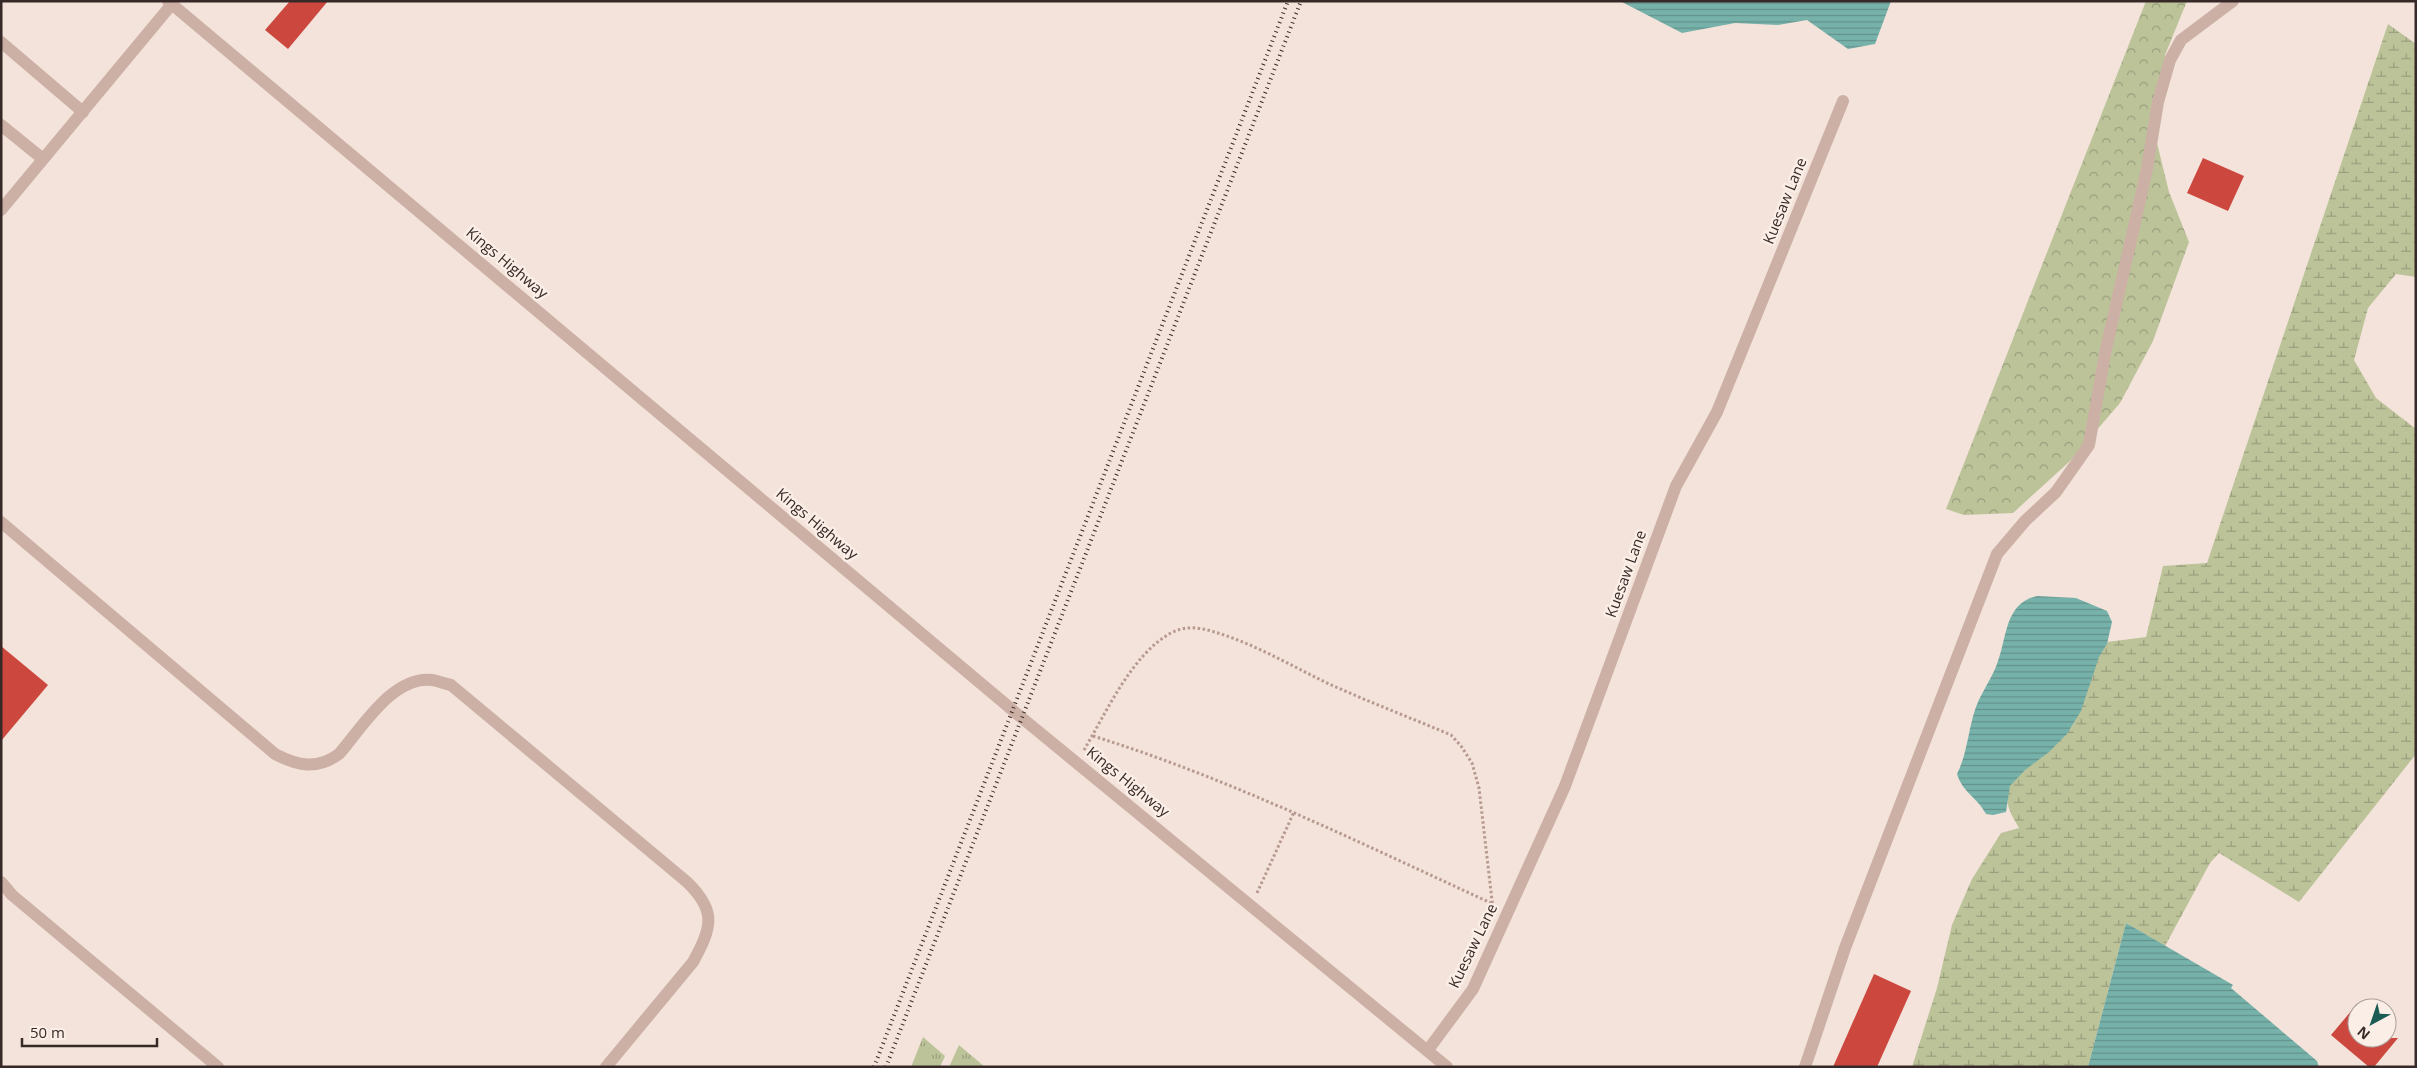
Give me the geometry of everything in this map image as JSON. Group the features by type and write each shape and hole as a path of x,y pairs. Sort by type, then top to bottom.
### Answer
{"street":[{"path":"1804,1067 1845,948 1997,554 2025,521 2056,492 2089,445 2105,354 2147,169 2158,102 2170,60 2181,40 2234,1"},
{"path":"1,210 83,112 170,3"},
{"name":"Kings Highway","path":"170,3 1022,718 1078,762 1447,1067"},
{"path":"1,42 83,112"},
{"name":"Kuesaw Lane","path":"1428,1050 1474,989 1565,786 1676,486 1717,412 1843,101"},
{"path":"1,125 43,160"},
{"path":"1,522 275,754 304,766 330,761 339,754 386,699 397,690 421,681 431,680 451,685 687,882 702,897 708,910 708,926 704,943 693,962 606,1067"},
{"path":"1,882 12,895 218,1067"}],"path":[{"path":"1078,762 1137,664 1154,645 1172,632 1188,627 1204,629 1251,646 1327,682 1451,735 1472,763 1479,788 1493,912"},
{"path":"1092,736 1151,754 1294,812 1492,903"},
{"path":"1251,905 1294,812"}],"green space":[{"path":"2146,1 2187,1 2165,55 2157,143 2169,192 2189,242 2153,341 2120,403 2070,461 2013,513 1964,515 1946,509"},
{"path":"2388,24 2416,44 2416,277 2396,274 2368,308 2354,360 2376,398 2416,429 2416,754 2299,902 2219,853 2210,863 2165,946 2126,923 2088,1067 1912,1067 1937,988 1952,925 1972,879 2001,833 2019,828 2011,814 2007,800 2009,789 2013,782 2067,733 2082,706 2098,658 2107,642 2146,637 2163,566 2207,563"},
{"path":"923,1037 945,1056 940,1067 911,1067"},
{"path":"959,1045 985,1067 949,1067"}],"water":[{"path":"1620,1 1891,1 1875,44 1848,49 1807,20 1778,25 1735,23 1682,33"},
{"path":"2037,596 2076,598 2107,611 2112,622 2107,644 2099,657 2081,711 2067,734 2049,752 2025,770 2010,786 2006,812 1993,815 1986,814 1979,803 1966,791 1957,774 1961,766 1976,707 1996,667 2013,613 2027,600"},
{"path":"2126,923 2233,985 2231,988 2317,1061 2319,1067 2088,1067"}],"building":[{"path":"290,1 328,1 288,49 265,30"},
{"path":"2203,158 2244,176 2228,211 2187,193"},
{"path":"1,646 48,685 1,741"},
{"path":"1874,974 1911,991 1877,1067 1833,1067"},
{"path":"2347,1016 2347,1048 2390,1048 2374,1067 2369,1067 2331,1035"}],"railway":[{"path":"874,1067 1288,1"},
{"path":"886,1067 1301,1"}]}
